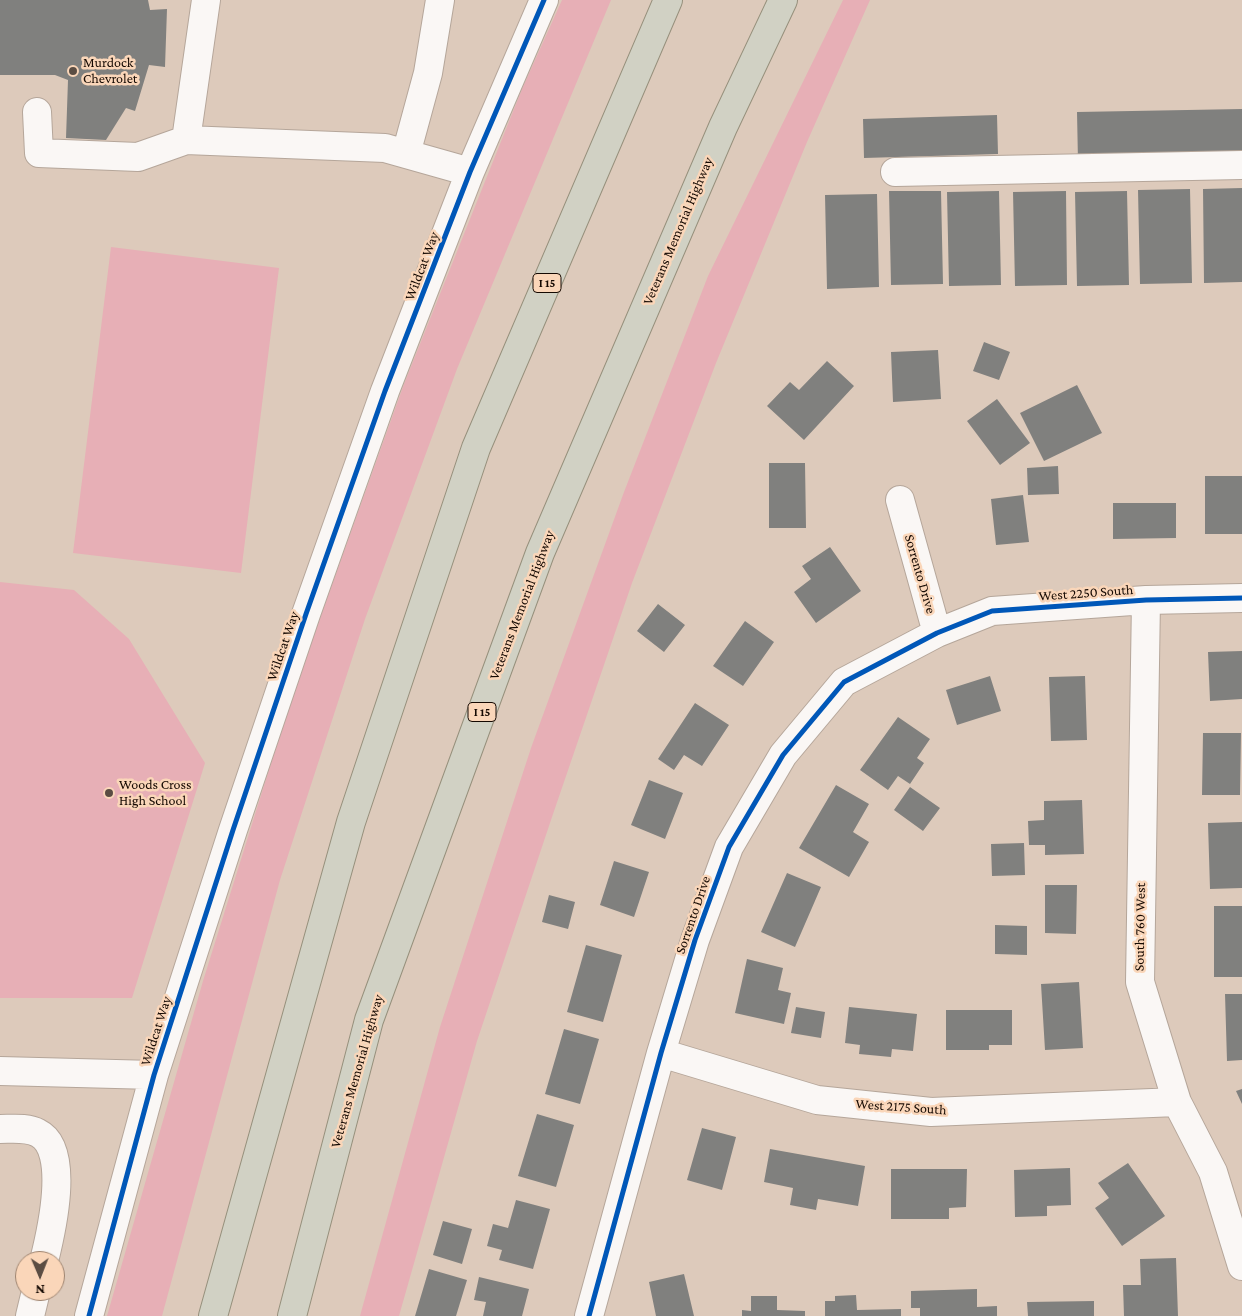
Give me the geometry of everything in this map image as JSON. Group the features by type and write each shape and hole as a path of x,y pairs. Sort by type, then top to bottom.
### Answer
{"highway":[{"name":"I 15","path":"213,1316 351,822 476,448 668,0"},
{"name":"Veterans Memorial Highway","path":"292,1316 369,1020 540,553 723,127 783,0"},
{"path":"723,127 797,0"}],"street":[{"path":"186,140 206,0"},
{"path":"406,154 428,73 440,0"},
{"name":"Wildcat Way","path":"89,1316 154,1075 233,830 306,614 386,391 470,172 544,0"},
{"path":"38,112 38,153 138,157 186,140 386,148 470,172"},
{"path":"895,172 1242,164"},
{"name":"Sorrento Drive","path":"588,1316 661,1053 695,940 729,847 783,755 844,682 937,633 900,500"},
{"name":"West 2250 South","path":"937,633 992,611 1146,600 1242,598"},
{"name":"South 760 West","path":"1146,600 1140,982 1177,1102 1213,1172 1242,1266"},
{"name":"West 2175 South","path":"661,1053 817,1100 930,1112 1177,1102"},
{"path":"0,1071 154,1075"},
{"path":"0,1128 22,1129 38,1133 48,1140 52,1148 56,1170 54,1218 46,1251"},
{"path":"30,1316 34,1301"}],"shaded area":[{"path":"562,0 611,0 457,369 365,619 280,880 162,1316 107,1316 203,981 292,696 404,384 522,89"},
{"path":"843,0 870,0 807,142 716,363 632,583 477,1041 399,1316 360,1316 440,1027 531,748 624,492 708,276"},
{"path":"111,247 279,268 241,573 73,553"},
{"path":"0,582 74,590 129,639 205,763 132,998 0,998"}],"building":[{"name":"Murdock Chevrolet","path":"0,0 148,0 150,10 167,9 165,67 149,65 135,111 126,108 106,140 66,138 68,80 55,75 0,75"},
{"path":"1242,109 1242,159 1078,162 1077,112"},
{"path":"997,115 998,154 864,158 863,119"},
{"path":"1242,188 1242,282 1204,283 1203,189"},
{"path":"1190,189 1192,283 1140,284 1138,190"},
{"path":"889,191 941,191 943,284 891,285"},
{"path":"999,191 1001,285 949,286 947,192"},
{"path":"1066,191 1067,285 1015,286 1013,192"},
{"path":"1127,191 1129,285 1077,286 1075,192"},
{"path":"877,194 879,287 827,289 825,195"},
{"path":"984,342 1010,352 999,380 973,371"},
{"path":"938,350 941,399 893,402 891,352"},
{"path":"827,361 854,386 804,440 767,406 790,382 799,390"},
{"path":"1077,385 1102,433 1044,461 1020,413"},
{"path":"997,399 1030,443 1000,465 967,421"},
{"path":"769,463 805,463 806,528 769,528"},
{"path":"1058,466 1059,494 1028,495 1027,468"},
{"path":"1205,476 1242,476 1242,534 1205,534"},
{"path":"1023,495 1029,542 996,545 991,499"},
{"path":"1113,503 1176,503 1176,538 1113,539"},
{"path":"830,547 861,591 816,623 794,592 811,579 802,566"},
{"path":"658,604 685,625 664,652 637,631"},
{"path":"745,621 774,642 743,686 713,666"},
{"path":"1242,651 1242,699 1210,701 1208,652"},
{"path":"990,676 1001,711 957,725 946,690"},
{"path":"1085,676 1087,740 1051,741 1049,677"},
{"path":"695,703 729,725 702,766 684,755 674,770 658,759"},
{"path":"898,717 930,739 917,758 924,763 910,784 898,776 888,790 860,770"},
{"path":"1203,733 1241,733 1240,795 1202,795"},
{"path":"649,780 683,793 665,839 631,825"},
{"path":"836,785 869,804 853,832 869,842 849,877 799,848"},
{"path":"910,787 940,808 923,831 894,810"},
{"path":"1082,800 1084,854 1045,855 1045,845 1029,845 1028,821 1044,820 1044,801"},
{"path":"1242,822 1242,888 1210,889 1208,823"},
{"path":"1024,843 1025,875 992,876 991,844"},
{"path":"614,861 649,872 634,917 600,905"},
{"path":"787,873 821,887 795,947 761,932"},
{"path":"1045,885 1077,885 1076,934 1045,933"},
{"path":"549,895 575,902 568,929 542,922"},
{"path":"1214,906 1242,906 1242,977 1214,977"},
{"path":"995,925 1027,926 1027,955 995,954"},
{"path":"586,945 622,955 603,1022 567,1012"},
{"path":"747,959 783,968 778,990 791,993 784,1024 735,1013"},
{"path":"1079,982 1083,1048 1045,1050 1041,984"},
{"path":"1225,994 1242,994 1242,1060 1227,1061"},
{"path":"796,1007 825,1012 821,1038 791,1033"},
{"path":"849,1007 917,1014 913,1051 892,1049 891,1057 859,1054 860,1045 845,1043"},
{"path":"946,1010 1012,1010 1012,1045 989,1045 989,1050 946,1050"},
{"path":"564,1029 599,1039 580,1104 545,1094"},
{"path":"1242,1089 1242,1104 1236,1091"},
{"path":"537,1114 574,1125 556,1187 518,1176"},
{"path":"702,1128 736,1137 722,1190 687,1180"},
{"path":"770,1149 865,1166 858,1206 818,1199 816,1210 790,1205 793,1188 764,1182"},
{"path":"1128,1163 1165,1216 1122,1246 1095,1208 1109,1198 1098,1183"},
{"path":"1070,1168 1071,1205 1047,1206 1047,1216 1015,1217 1014,1170"},
{"path":"891,1169 967,1169 966,1207 949,1208 949,1219 891,1219"},
{"path":"516,1200 550,1209 533,1269 499,1260 502,1250 487,1246 493,1224 508,1228"},
{"path":"443,1221 472,1229 462,1264 433,1255"},
{"path":"1176,1258 1178,1316 1124,1316 1123,1285 1141,1285 1140,1259"},
{"path":"429,1269 467,1280 456,1316 415,1316"},
{"path":"684,1274 694,1316 656,1316 649,1282"},
{"path":"479,1277 529,1289 522,1316 483,1316 486,1302 474,1300"},
{"path":"977,1289 977,1307 997,1306 997,1316 920,1316 920,1308 911,1308 911,1291"},
{"path":"856,1295 857,1310 901,1309 901,1316 825,1316 825,1301 835,1301 835,1296"},
{"path":"751,1296 777,1296 777,1310 805,1311 805,1316 742,1316 742,1310 751,1311"},
{"path":"1094,1301 1094,1316 1028,1316 1027,1302"}],"cycle path":[{"path":"89,1316 154,1075 233,830 306,614 385,391 470,172 544,0"},
{"path":"589,1316 661,1053 695,940 729,847 783,755 844,682 937,633 992,611 1146,600 1242,598"}],"place":[{"name":"Murdock Chevrolet","path":"73,71"},
{"name":"Woods Cross High School","path":"109,793"}]}
